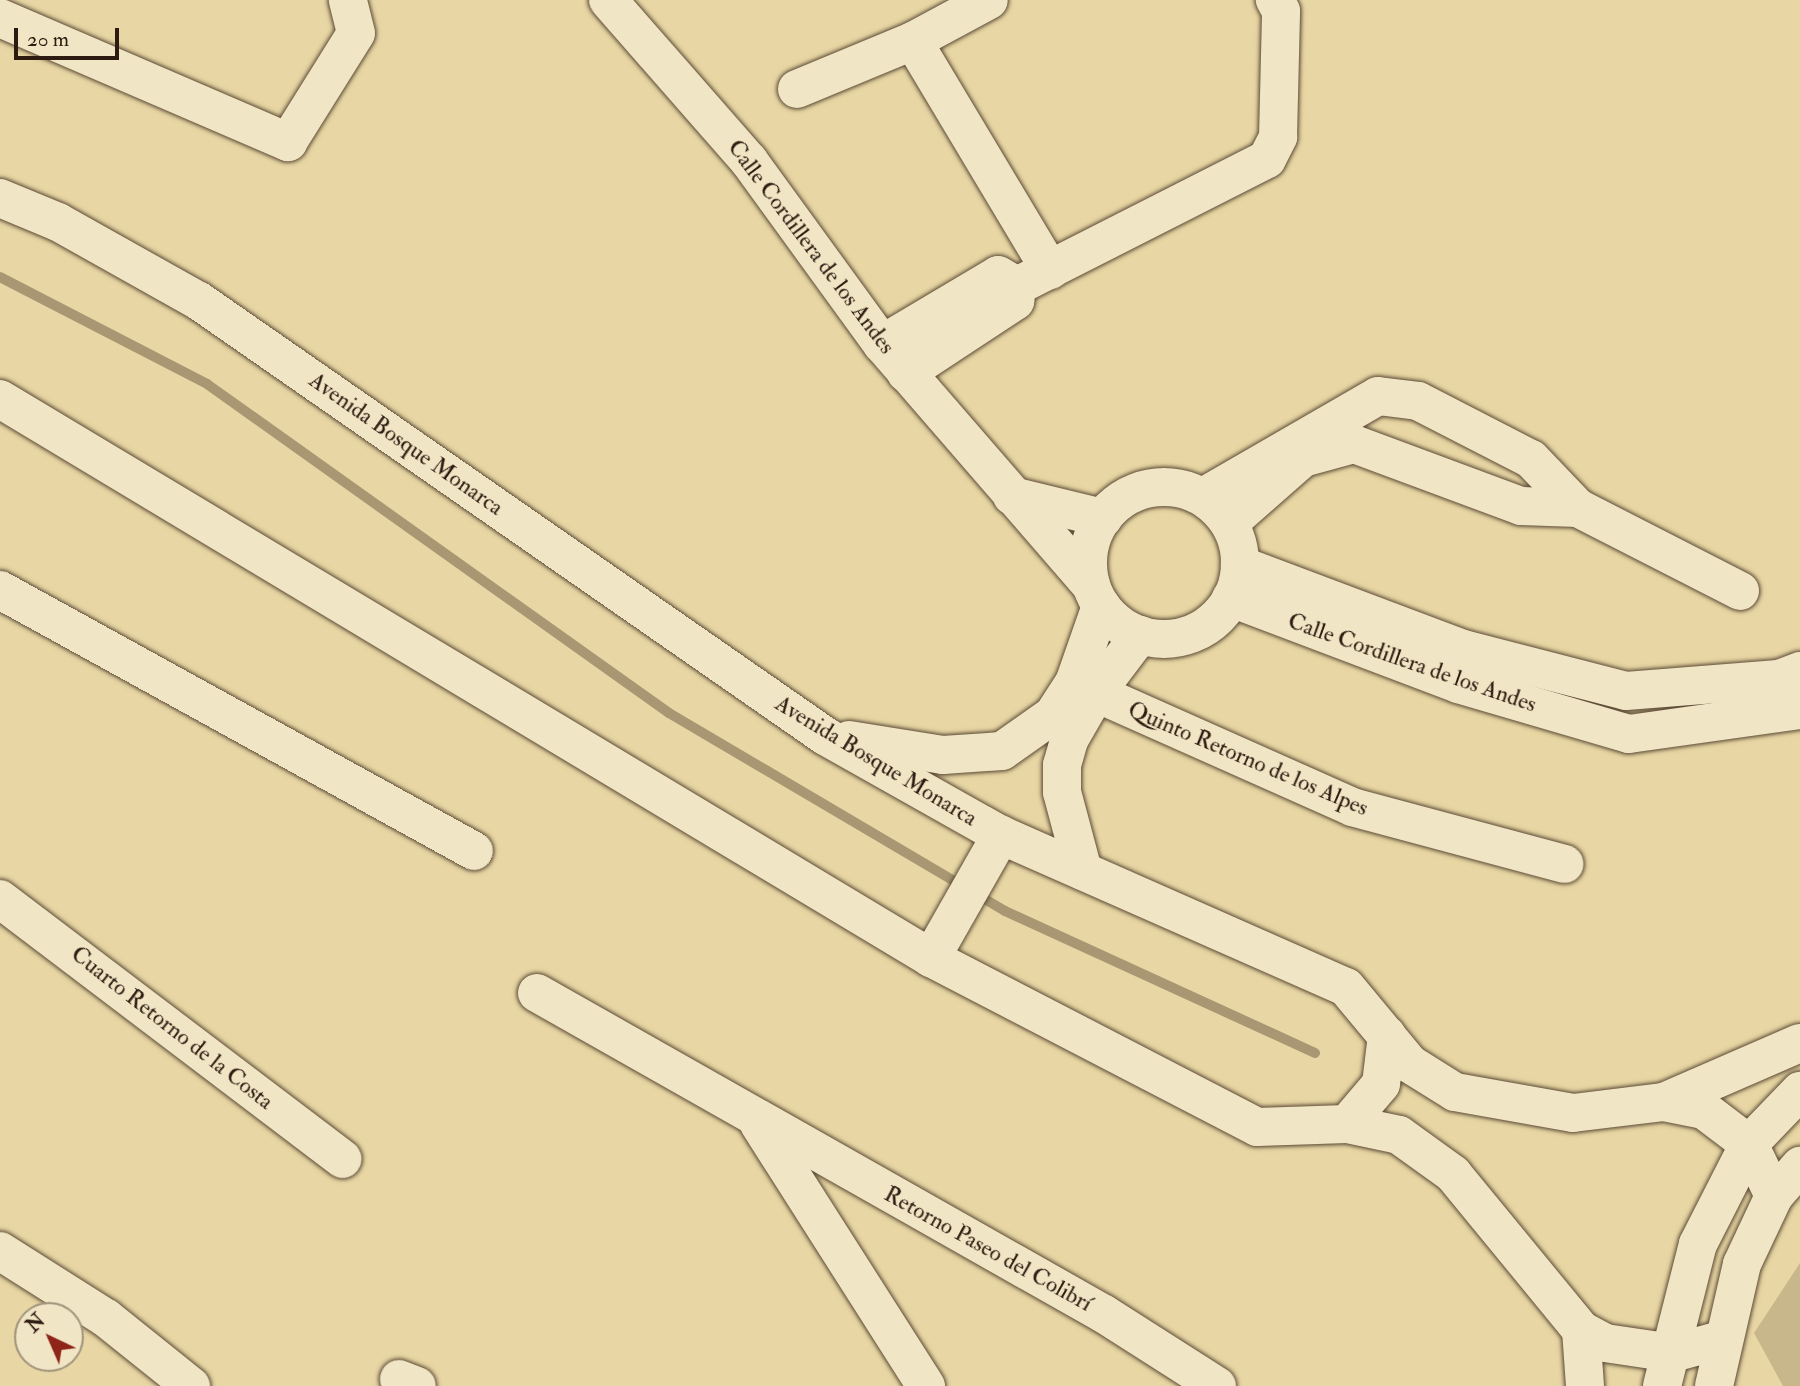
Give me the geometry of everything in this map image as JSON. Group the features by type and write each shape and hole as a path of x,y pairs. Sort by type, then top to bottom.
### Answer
{"street":[{"path":"0,18 288,142 356,33 348,0"},
{"name":"Calle Cordillera de los Andes","path":"608,0 749,161 882,344 1096,595"},
{"path":"797,89 913,41 989,0"},
{"path":"906,373 1015,301 1033,278 1267,159 1278,137 1281,12 1275,0"},
{"path":"913,41 1033,278"},
{"name":"Avenida Bosque Monarca","path":"0,198 58,222 199,301 825,736 1001,835 1346,987 1410,1064 1455,1092 1507,1105 1573,1113 1664,1101 1704,1110 1749,1144 1774,1196"},
{"path":"882,344 998,275 1033,278"},
{"path":"1216,510 1378,396 1418,401 1531,459 1578,508 1740,591"},
{"path":"0,399 931,958 1257,1127 1347,1124 1399,1135 1453,1174 1581,1330 1668,1369"},
{"path":"1216,510 1303,458 1354,444 1521,506 1578,508"},
{"path":"1083,871 1062,792 1062,765 1085,688 1096,595 1088,562 1103,518 1116,504 1149,488 1186,490 1216,510 1236,582 1202,629 1171,638 1140,635 1096,595"},
{"path":"1012,496 1103,518"},
{"name":"Calle Cordillera de los Andes","path":"1236,582 1463,649 1626,691 1779,679 1800,671"},
{"name":"Calle Cordillera de los Andes","path":"1236,582 1458,684 1629,734 1800,710"},
{"path":"11,601 474,851"},
{"path":"825,736 943,755 1002,751 1053,715 1140,635"},
{"name":"Quinto Retorno de los Alpes","path":"1085,688 1352,807 1565,864"},
{"path":"931,958 1001,835"},
{"name":"Cuarto Retorno de la Costa","path":"0,899 343,1159"},
{"name":"Retorno Paseo del Colibrí","path":"537,993 1104,1314 1217,1386"},
{"path":"1347,1124 1381,1084 1387,1035"},
{"path":"1664,1101 1800,1043"},
{"path":"1668,1369 1698,1244 1749,1144 1800,1091"},
{"name":"Retorno Paseo del Colibrí","path":"756,1119 926,1386"},
{"path":"1714,1386 1721,1340 1742,1264 1774,1196 1800,1166"},
{"path":"0,1251 106,1318 191,1386"},
{"path":"1581,1330 1585,1386"},
{"path":"1668,1369 1721,1340"}],"shaded area":[{"path":"1800,1263 1800,1386 1783,1386 1754,1333"}],"waterway":[{"path":"0,277 207,384 669,713 1005,911 1315,1053"}]}
